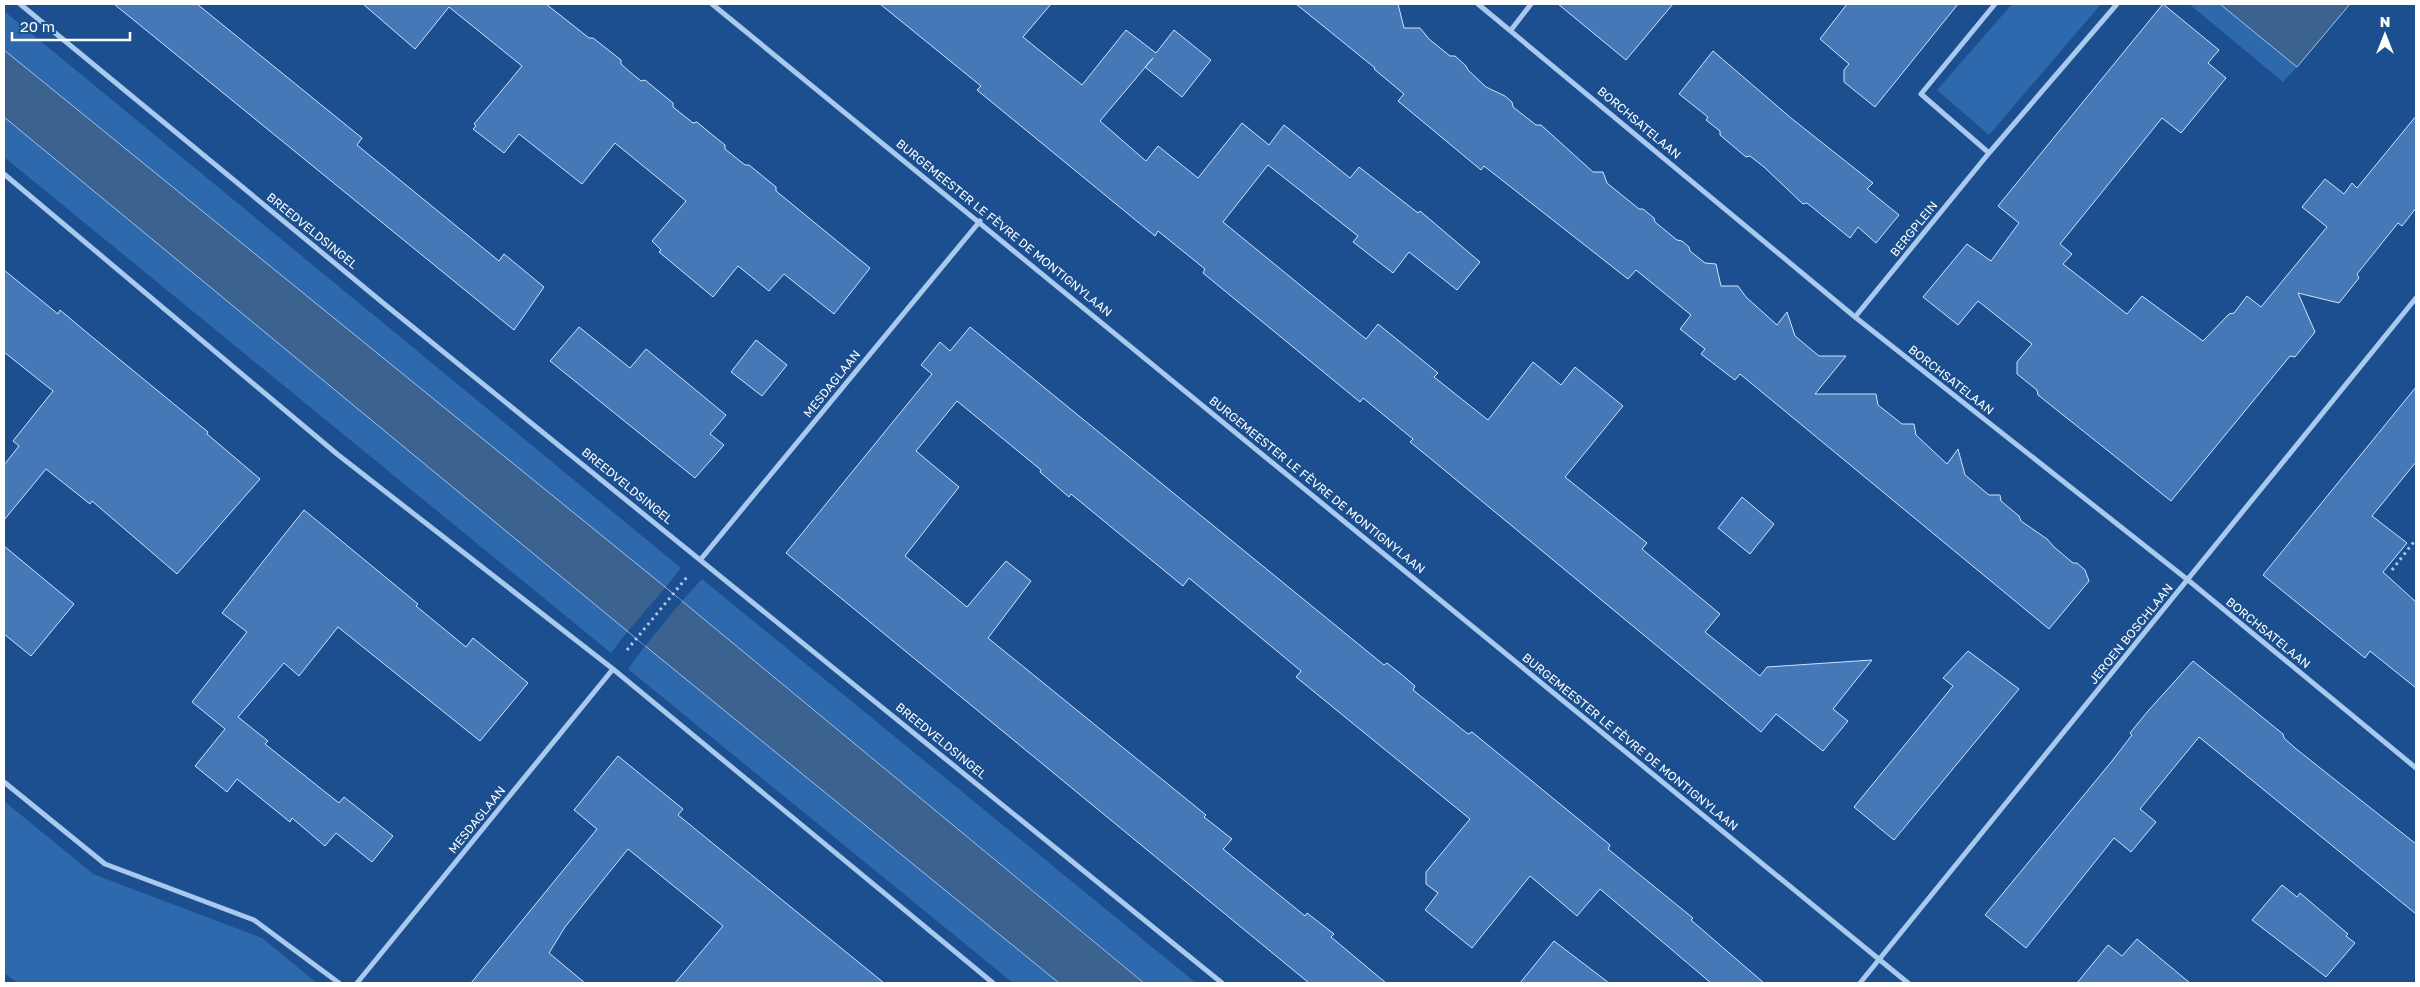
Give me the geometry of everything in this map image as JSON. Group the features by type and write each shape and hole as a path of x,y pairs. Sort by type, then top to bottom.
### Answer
{"street":[{"name":"BREEDVELDSINGEL","path":"20,4 380,301 701,559 1222,983"},
{"name":"BURGEMEESTER LE FÈVRE DE MONTIGNYLAAN","path":"712,4 980,221 1908,983"},
{"name":"BORCHSATELAAN","path":"1478,4 1855,317 2188,580 2416,768"},
{"path":"1511,30 1531,4"},
{"path":"1988,153 1921,94 1995,4"},
{"name":"BERGPLEIN","path":"1855,317 1988,153 2117,4"},
{"path":"4,174 337,454 613,669 993,983"},
{"name":"MESDAGLAAN","path":"701,559 980,221"},
{"name":"JEROEN BOSCHLAAN","path":"1860,983 2416,298"},
{"name":"MESDAGLAAN","path":"357,983 613,669"},
{"path":"4,782 105,864 254,920 339,983"}],"path":[{"path":"2392,570 2416,539"},
{"path":"636,637 673,594"}],"shaded area":[{"path":"2012,4 2101,4 1989,135 1937,90"},
{"path":"2189,4 2220,4 2297,67 2283,82"},
{"path":"2220,4 2350,4 2297,67"},
{"path":"4,11 681,568 665,588 4,50"},
{"path":"4,50 659,582 1144,983 1059,983 655,654 4,117"},
{"path":"4,117 628,631 611,653 4,157"},
{"path":"702,579 1196,983 1145,983 682,601"},
{"path":"645,646 1059,983 1013,983 628,669"},
{"path":"4,801 93,874 262,938 317,983 18,983 4,973"}],"pier":[{"path":"665,588 682,601 645,646 628,631"}],"building":[{"path":"114,4 197,4 362,138 357,145 499,261 504,254 544,287 514,330"},
{"path":"363,4 546,4 589,38 593,38 621,60 621,64 630,72 641,81 645,80 673,103 673,107 693,123 697,122 725,145 725,149 745,165 749,165 776,187 776,191 870,268 834,314 784,274 769,291 738,266 713,297 659,252 661,250 652,241 686,201 615,143 582,184 519,134 504,153 473,129 476,126 474,124 522,66 449,7 415,49"},
{"path":"880,4 1051,4 1023,37 1082,85 1126,30 1156,53 1174,30 1211,60 1182,97 1145,67 1100,121 1146,161 1158,146 1198,178 1242,123 1269,145 1284,125 1350,178 1359,167 1418,213 1420,211 1480,262 1457,290 1409,252 1393,273 1353,242 1358,236 1268,165 1223,222 1366,339 1378,324 1438,373 1434,377 1488,420 1533,362 1561,385 1575,367 1623,406 1565,477 1647,543 1642,549 1720,614 1705,632 1760,676 1767,667 1872,660 1833,709 1848,721 1823,751 1776,714 1761,732 1410,442 1413,439 1363,398 1360,402 1203,273 1205,269 1158,231 1155,236 977,90 981,86"},
{"path":"1296,4 1398,4 1404,28 1420,28 1429,39 1450,56 1455,56 1486,87 1505,96 1512,102 1513,107 1536,125 1541,125 1593,172 1603,172 1607,183 1639,209 1643,209 1654,218 1655,222 1689,247 1690,251 1705,263 1716,264 1721,286 1738,286 1746,297 1777,325 1787,312 1795,336 1819,356 1846,356 1815,394 1876,394 1878,405 1902,424 1914,424 1916,435 1947,464 1958,449 1965,475 1989,495 2000,495 2001,501 2019,516 2021,521 2047,539 2073,563 2077,563 2085,570 2089,581 2049,629 1740,374 1735,380 1701,354 1705,349 1680,329 1691,315 1636,270 1628,279 1484,166 1481,170 1398,101 1404,94"},
{"path":"1558,4 1673,4 1626,60"},
{"path":"1847,4 1958,4 1875,107 1844,82 1844,70 1849,64 1820,39"},
{"path":"2163,4 2219,50 2208,63 2226,78 2181,133 2162,118 2060,244 2072,254 2063,264 2127,314 2142,296 2203,341 2229,314 2234,313 2247,296 2261,307 2327,227 2302,207 2325,179 2344,194 2352,183 2357,188 2416,116 2416,208 2402,226 2398,223 2357,274 2359,278 2339,303 2298,293 2315,332 2295,357 2290,356 2171,501 2038,395 2037,390 2017,374 2017,362 2032,344 1978,301 1958,325 1923,297 1967,244 1991,261 2019,223 1998,206"},
{"path":"1713,51 1791,118 1873,183 1867,189 1899,215 1876,243 1858,227 1850,238 1807,203 1803,204 1764,167 1750,156 1746,157 1720,135 1720,131 1706,120 1708,117 1679,94"},
{"path":"4,270 58,314 60,310 208,432 207,434 260,479 177,574 92,501 90,504 46,469 4,520 4,465 19,446 13,441 53,391 4,352"},
{"path":"579,327 630,368 646,349 726,415 710,434 724,445 695,478 550,361"},
{"path":"970,327 1384,665 1387,663 1401,674 1415,686 1413,690 1468,734 1472,732 1610,845 1608,849 1693,918 1691,920 1764,983 1711,983 1600,889 1577,916 1530,876 1472,948 1425,910 1438,893 1426,884 1426,872 1470,819 1296,677 1301,671 1189,578 1183,586 1071,494 1069,497 1040,472 1041,470 957,401 916,451 959,487 905,556 967,607 1006,561 1031,581 988,638 1206,815 1204,817 1232,839 1223,849 1305,916 1307,913 1334,934 1331,937 1386,983 1309,983 786,553 932,374 921,365 940,342 950,351"},
{"path":"756,340 787,365 762,396 731,372"},
{"path":"2416,387 2416,462 2372,516 2407,543 2383,572 2416,602 2416,688 2370,651 2365,658 2263,575"},
{"path":"1742,497 1774,524 1750,554 1718,528"},
{"path":"304,510 418,604 416,606 466,647 473,638 528,683 480,741 338,627 299,676 284,663 238,717 268,741 265,744 339,803 344,797 393,836 372,862 336,833 325,846 292,818 290,822 237,779 227,792 195,766 225,729 192,702 247,632 222,613"},
{"path":"4,546 74,604 31,656 4,634"},
{"path":"1968,651 2019,689 1894,840 1854,807 1953,686 1943,678"},
{"path":"2193,661 2283,734 2284,738 2295,748 2416,844 2416,914 2199,737 2140,809 2156,822 2131,852 2114,838 2026,948 1985,915 2112,761 2132,735 2130,733 2148,711"},
{"path":"618,756 683,809 678,815 884,983 675,983 723,926 628,849 565,927 549,953 585,983 471,983 597,829 574,810"},
{"path":"2282,885 2297,897 2300,893 2348,934 2346,936 2355,943 2326,977 2252,920"},
{"path":"2137,939 2190,983 2077,983 2108,945 2122,956"},
{"path":"1554,941 1609,983 1520,983"}]}
